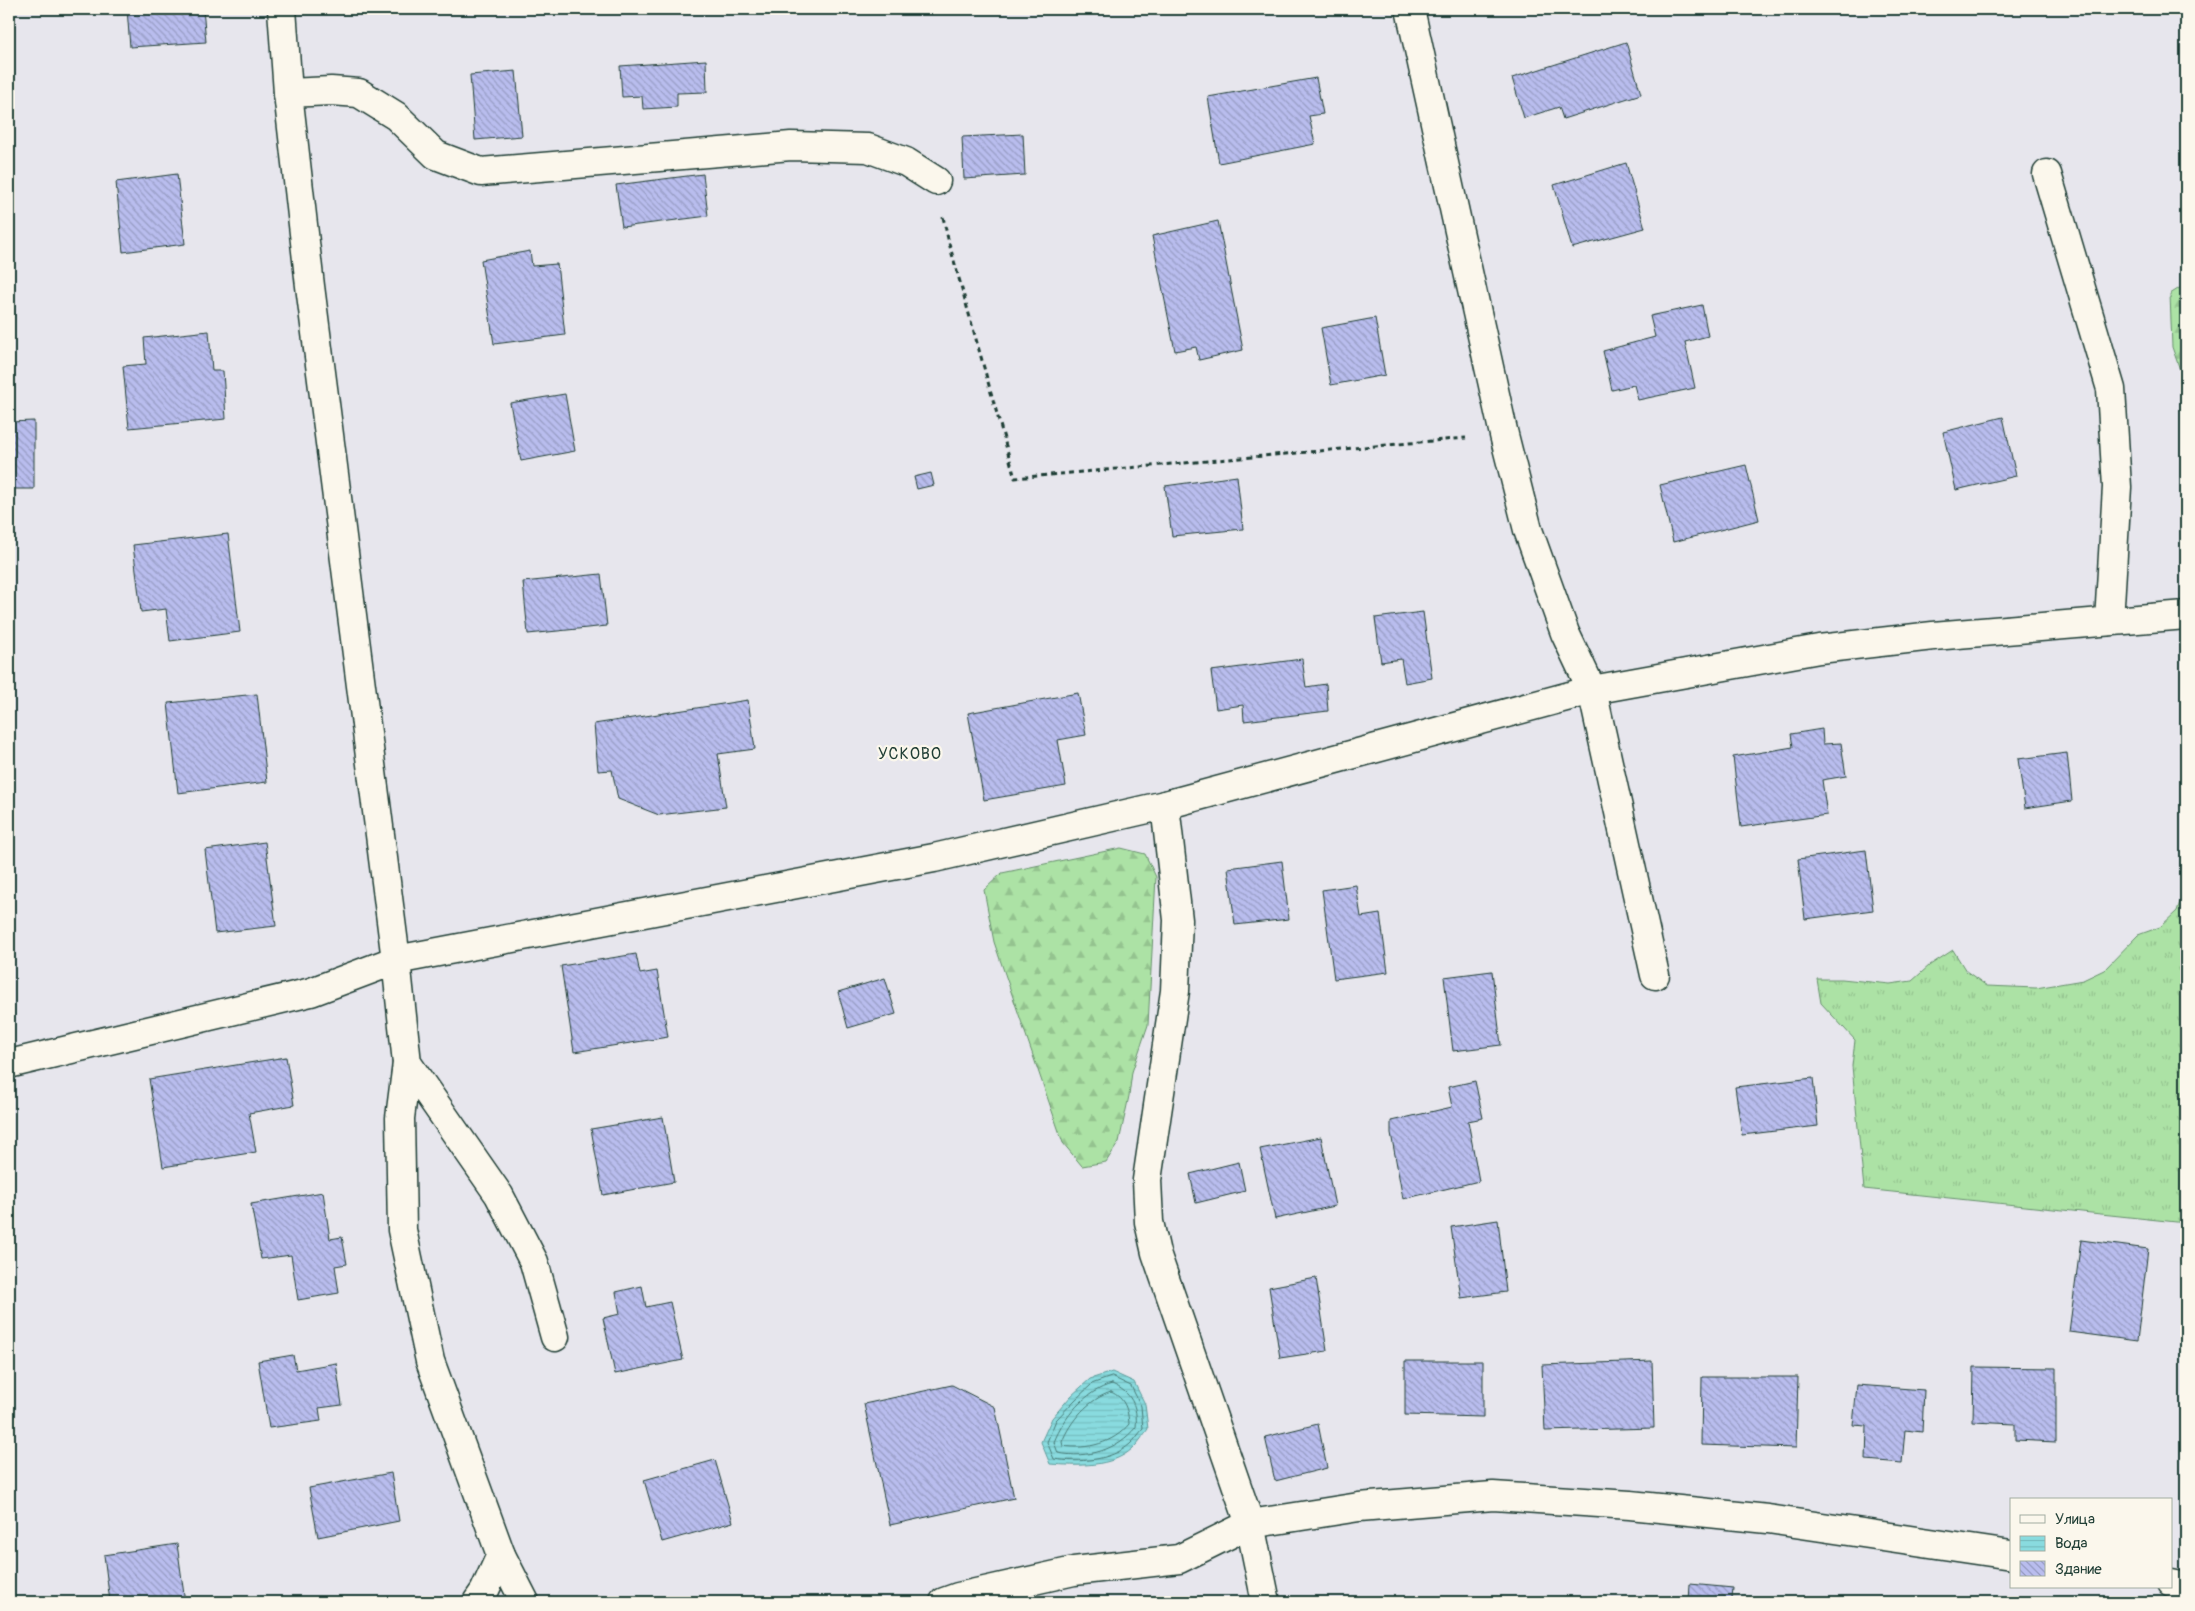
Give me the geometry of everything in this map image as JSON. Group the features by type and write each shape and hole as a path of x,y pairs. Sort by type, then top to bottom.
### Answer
{"street":[{"path":"282,9 288,93 310,286 396,960 407,1063 400,1118 402,1230 430,1361 501,1555 526,1602"},
{"path":"1410,9 1504,435 1528,530 1565,633 1592,690 1655,975"},
{"path":"288,93 359,92 396,116 436,155 481,172 791,146 868,148 906,162 936,181"},
{"path":"2047,174 2111,389 2117,487 2109,621"},
{"path":"9,1064 311,992 396,960 934,858 1165,804 1592,690 1819,649 1933,636 2186,615"},
{"path":"1165,804 1178,920 1176,973 1175,991 1147,1180 1149,1222 1156,1253 1250,1524 1266,1602"},
{"path":"407,1063 499,1195 534,1262 555,1337"},
{"path":"944,1602 958,1597 1074,1571 1179,1559 1250,1524 1359,1506 1493,1496 1630,1505 1768,1520 2010,1555"},
{"path":"476,1602 484,1592 501,1555"},
{"path":"2172,1583 2186,1586"}],"path":[{"path":"936,181 949,244 1015,478 1504,435"}],"green space":[{"path":"2186,284 2186,387 2172,347 2170,294"},
{"path":"1121,848 1145,854 1156,877 1148,1025 1132,1072 1119,1142 1106,1162 1082,1166 1063,1143 994,942 984,890 1002,873"},
{"path":"2186,884 2186,1223 1864,1189 1852,1066 1855,1040 1821,1003 1817,979 1842,979 1890,984 1912,981 1930,965 1953,950 1966,971 1987,986 2036,988 2083,980 2104,970 2138,935 2160,927 2177,911"}],"water":[{"path":"1112,1372 1134,1382 1145,1404 1148,1429 1133,1448 1125,1455 1115,1459 1083,1465 1050,1464 1041,1442 1052,1418 1071,1396 1090,1379"}],"building":[{"path":"127,9 203,9 206,42 130,47"},
{"path":"1626,42 1641,94 1563,119 1559,107 1524,118 1512,78"},
{"path":"706,60 707,92 677,93 677,107 643,109 642,96 622,97 620,66"},
{"path":"516,71 522,136 475,140 470,75"},
{"path":"1316,78 1323,114 1309,116 1315,144 1219,163 1208,97"},
{"path":"1023,134 1025,175 964,179 962,137"},
{"path":"1626,163 1645,228 1572,248 1554,185"},
{"path":"177,174 185,244 123,252 116,182"},
{"path":"703,174 708,216 622,227 616,185"},
{"path":"1218,221 1243,350 1199,360 1196,347 1175,351 1152,236"},
{"path":"530,251 532,266 557,264 565,335 494,344 481,260"},
{"path":"1702,305 1708,336 1685,342 1695,388 1638,400 1634,385 1612,390 1603,351 1655,337 1650,316"},
{"path":"1375,318 1385,375 1331,385 1321,328"},
{"path":"209,331 212,371 223,371 226,419 129,428 123,366 146,364 144,338"},
{"path":"565,394 575,451 521,461 510,403"},
{"path":"2003,417 2016,476 1956,490 1943,432"},
{"path":"34,421 34,489 9,489 9,422"},
{"path":"1746,465 1759,520 1673,542 1660,485"},
{"path":"931,473 934,485 917,489 914,477"},
{"path":"1237,476 1243,529 1172,536 1165,486"},
{"path":"228,534 240,632 170,641 166,609 141,612 133,545"},
{"path":"601,574 607,626 528,634 523,582"},
{"path":"1423,612 1432,678 1405,683 1401,659 1381,662 1375,618"},
{"path":"1302,659 1306,687 1326,684 1328,711 1244,721 1243,705 1216,709 1211,671"},
{"path":"1078,693 1086,735 1058,740 1066,786 984,800 968,713"},
{"path":"257,694 267,782 178,793 168,703"},
{"path":"748,700 755,749 718,754 726,807 659,815 618,799 612,770 598,771 594,724"},
{"path":"1822,729 1823,744 1841,743 1846,776 1822,780 1827,815 1741,827 1733,757 1793,747 1791,734"},
{"path":"2067,753 2072,801 2025,808 2018,759"},
{"path":"265,842 276,926 215,933 205,850"},
{"path":"1866,850 1873,910 1805,919 1798,859"},
{"path":"1282,861 1289,919 1235,925 1228,868"},
{"path":"1356,885 1361,917 1380,914 1388,972 1334,979 1322,890"},
{"path":"636,954 640,974 657,971 668,1037 574,1052 561,966"},
{"path":"1492,971 1501,1045 1453,1051 1444,977"},
{"path":"885,978 896,1014 848,1028 838,992"},
{"path":"286,1057 294,1105 249,1113 256,1152 163,1167 149,1079"},
{"path":"1813,1078 1818,1126 1742,1135 1735,1087"},
{"path":"1475,1081 1483,1118 1468,1121 1479,1181 1403,1199 1391,1133 1391,1121 1452,1107 1448,1087"},
{"path":"663,1117 674,1182 603,1195 591,1129"},
{"path":"1321,1137 1335,1206 1275,1219 1260,1149"},
{"path":"1239,1162 1245,1191 1196,1203 1190,1174"},
{"path":"323,1192 330,1239 342,1237 347,1264 335,1266 339,1293 298,1300 291,1255 261,1259 251,1204"},
{"path":"1498,1220 1506,1292 1461,1298 1451,1227"},
{"path":"2081,1240 2148,1249 2137,1341 2069,1332"},
{"path":"1316,1278 1327,1351 1280,1358 1269,1287"},
{"path":"642,1286 646,1307 670,1302 683,1360 615,1374 603,1318 620,1314 616,1292"},
{"path":"293,1355 296,1370 336,1363 342,1405 319,1408 321,1421 269,1428 258,1361"},
{"path":"1405,1361 1483,1361 1483,1417 1405,1415"},
{"path":"1652,1361 1654,1428 1545,1431 1542,1365"},
{"path":"1974,1367 2056,1368 2056,1442 2015,1440 2015,1424 1973,1422"},
{"path":"1702,1377 1798,1377 1796,1448 1701,1445"},
{"path":"952,1385 995,1407 1014,1498 890,1525 864,1404"},
{"path":"1857,1385 1924,1390 1922,1432 1905,1430 1902,1463 1866,1460 1867,1426 1853,1425"},
{"path":"1318,1424 1327,1468 1275,1481 1265,1437"},
{"path":"715,1460 733,1522 662,1542 644,1480"},
{"path":"391,1473 399,1521 318,1537 309,1488"},
{"path":"177,1544 185,1602 110,1602 104,1555"},
{"path":"1690,1584 1733,1588 1732,1599 1760,1600 1760,1602 1689,1602"}],"district":[{"name":"УСКОВО","path":"910,753"}]}
